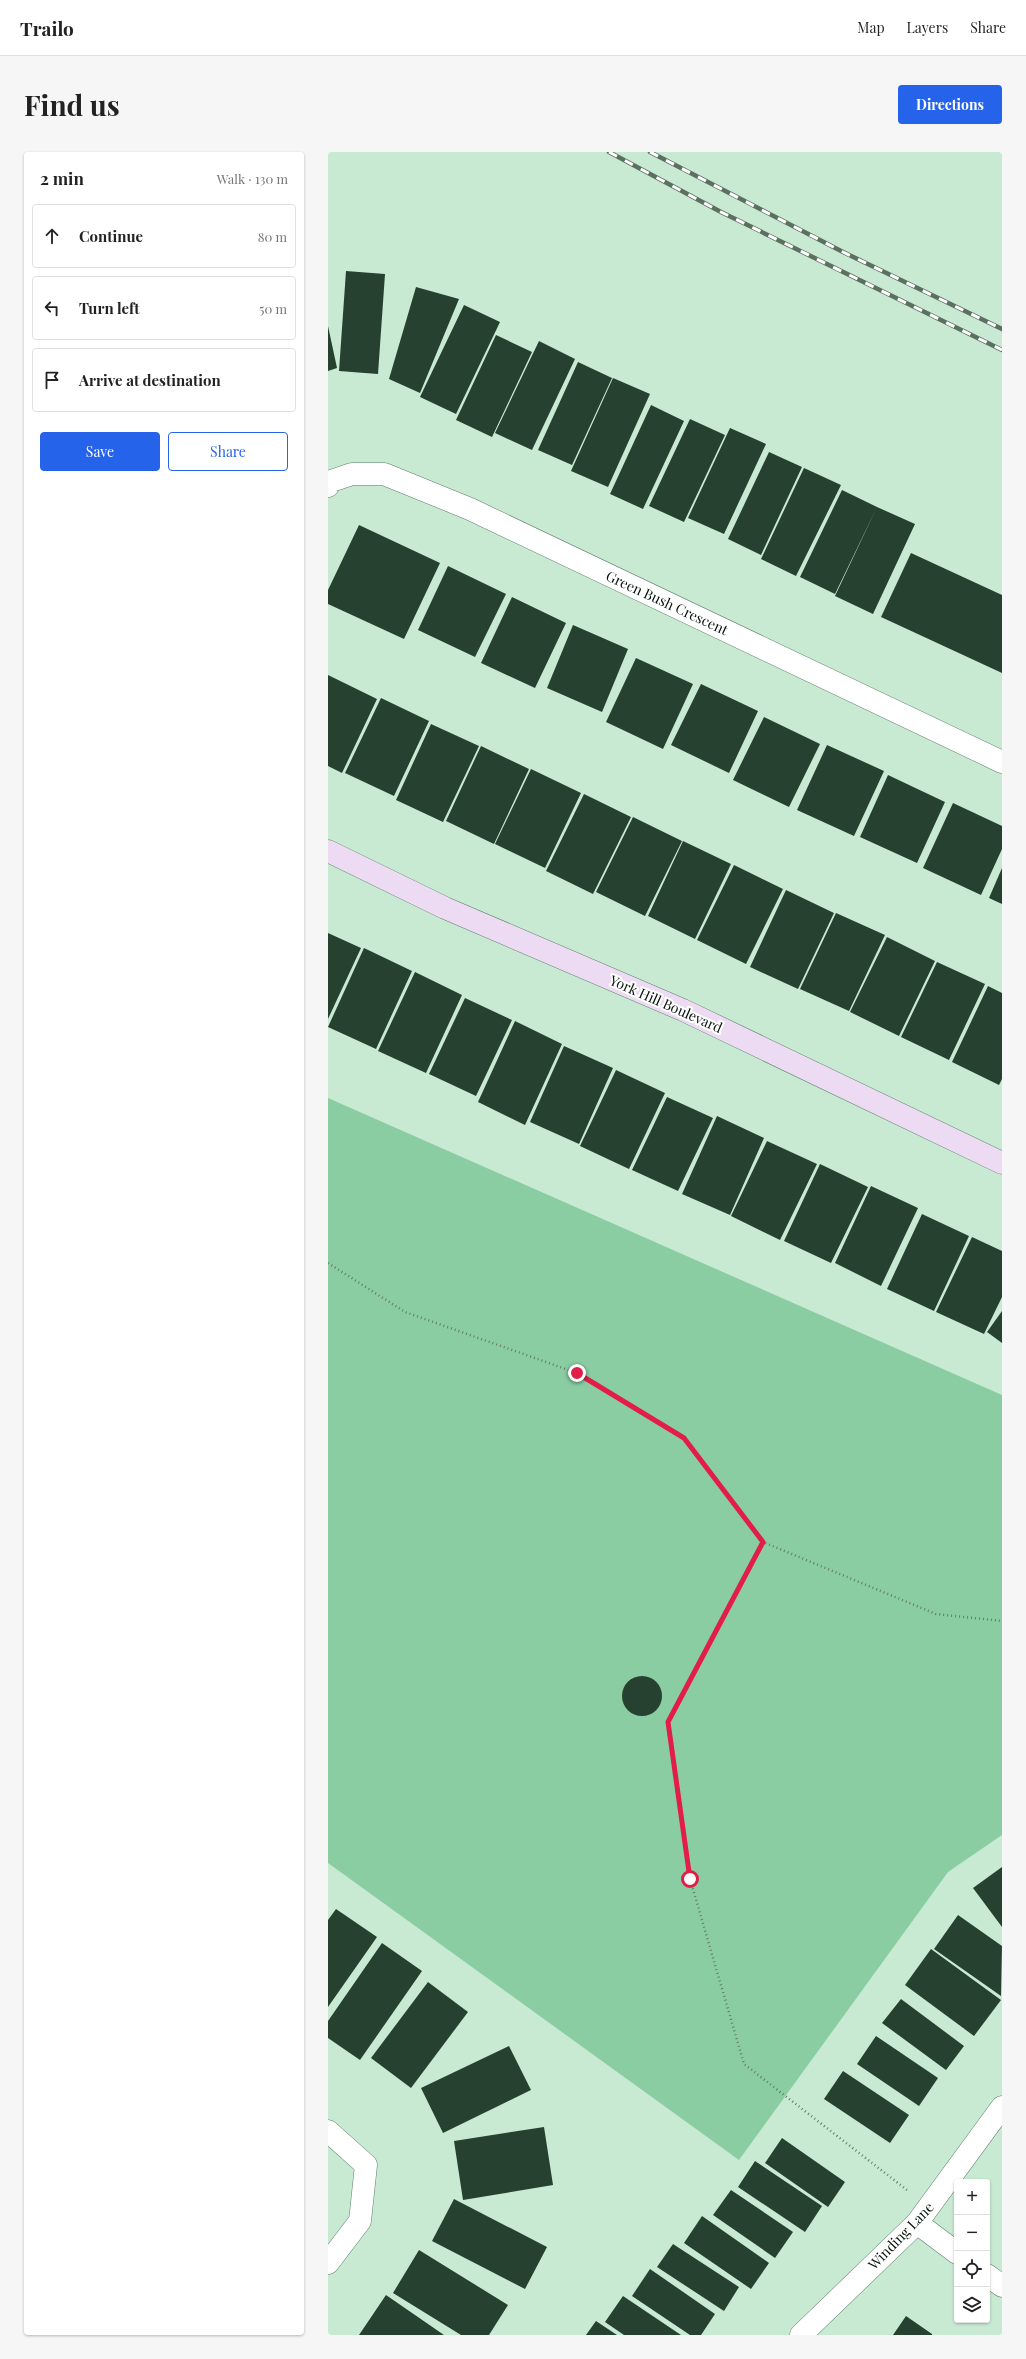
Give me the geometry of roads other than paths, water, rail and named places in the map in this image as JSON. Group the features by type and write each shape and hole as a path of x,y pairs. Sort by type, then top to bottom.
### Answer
{"street":[{"name":"Green Bush Crescent","path":"328,486 331,481 352,474 384,474 470,509 1002,762"},
{"name":"York Hill Boulevard","path":"328,851 445,908 683,1010 1002,1163"},
{"name":"Winding Lane","path":"801,2335 924,2215 1002,2106"},
{"path":"328,2131 366,2165 360,2221 328,2263"},
{"path":"924,2215 955,2251"},
{"path":"990,2277 1002,2286"}],"railway":[{"path":"609,152 721,212 1002,350"},
{"path":"650,152 843,252 1002,329"}]}
